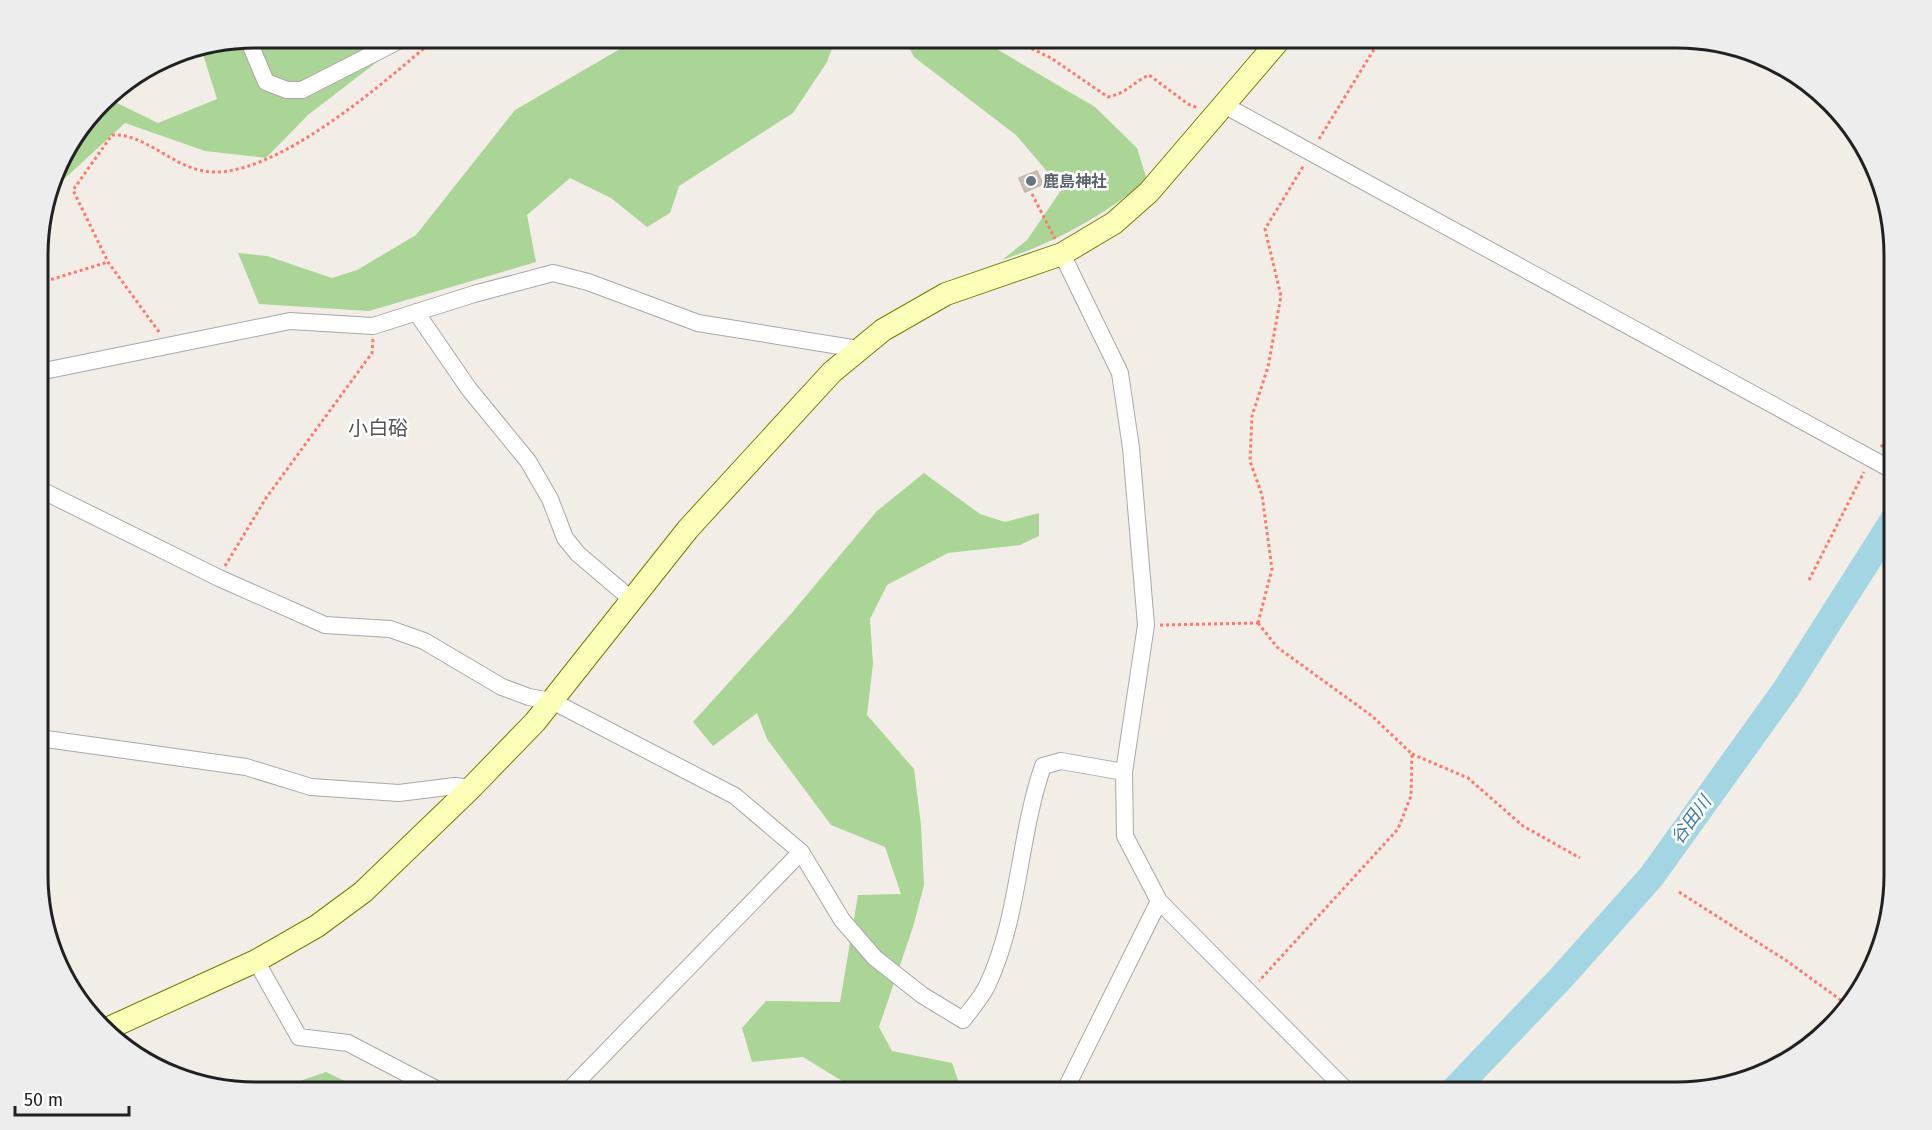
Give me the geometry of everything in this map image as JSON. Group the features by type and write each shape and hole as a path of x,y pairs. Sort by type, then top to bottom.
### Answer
{"street":[{"path":"252,48 266,82 287,90 302,90 384,48"},
{"path":"114,1026 256,961 317,926 363,892 471,788 552,701 688,529 832,372 883,330 946,294 1062,254 1100,232 1149,192 1273,48"},
{"path":"1220,110 1311,152 1883,465"},
{"path":"1062,254 1120,374 1131,448 1146,625 1124,772 1125,836 1159,901 1338,1082"},
{"path":"48,370 290,321 374,326 553,273 588,282 698,323 858,349"},
{"path":"416,312 469,389 528,461 550,499 565,538 578,554 631,599"},
{"path":"48,493 219,578 325,625 390,629 424,641 502,687 529,698 552,701 735,796 801,852 842,920 875,958 922,995 963,1020 987,987 1014,907 1035,789 1043,766 1061,761 1124,772"},
{"path":"48,739 246,767 311,787 399,793 454,786 471,788"},
{"path":"577,1082 801,852"},
{"path":"1069,1082 1159,901"},
{"path":"256,961 299,1037 348,1043 423,1082"}],"path":[{"path":"169,346 108,262 73,190 112,135 125,134 173,160 201,171 218,173 232,170 305,141 423,48"},
{"path":"1030,48 1051,58 1108,97 1123,94 1137,81 1149,75 1188,104 1220,110"},
{"path":"1258,623 1272,569 1262,495 1250,461 1252,416 1268,367 1281,296 1266,229 1375,48"},
{"path":"1032,194 1062,254"},
{"path":"48,279 108,262"},
{"path":"219,578 236,545 266,498 372,353 374,326"},
{"path":"1809,580 1883,465"},
{"path":"1146,625 1258,623"},
{"path":"1258,623 1277,647 1372,716 1412,754 1468,778 1523,826 1580,858"},
{"path":"1249,992 1398,829 1411,796 1412,754"},
{"path":"1679,892 1787,961 1841,1001"}],"green space":[{"path":"241,48 395,48 308,115 266,158 205,151 125,123 62,181 76,151 99,118 115,102 158,123 217,99 203,55"},
{"path":"622,48 832,48 827,62 793,113 679,186 670,213 647,227 611,198 570,178 527,215 536,262 369,311 259,304 238,253 267,256 332,278 357,270 416,235 515,110"},
{"path":"909,48 995,48 1095,107 1137,148 1147,180 1078,227 1002,260 1027,240 1062,189 1016,135 914,57"},
{"path":"924,473 980,514 1005,522 1039,513 1039,536 1020,545 948,553 887,585 870,619 873,664 867,715 914,769 921,825 924,885 913,927 879,1027 892,1051 952,1063 959,1082 844,1082 803,1057 752,1062 742,1028 766,1001 840,1002 858,895 901,894 885,847 831,825 767,739 757,713 713,746 693,722 790,615 877,511"},
{"path":"326,1072 345,1082 297,1082"}],"building":[{"name":"鹿島神社","path":"1037,171 1043,184 1025,192 1019,178"}],"waterway":[{"name":"谷田川","path":"1462,1082 1561,978 1651,877 1786,689 1884,535"}],"place":[{"name":"鹿島神社","path":"1031,181"}],"district":[{"name":"小白硲","path":"378,428"}]}
